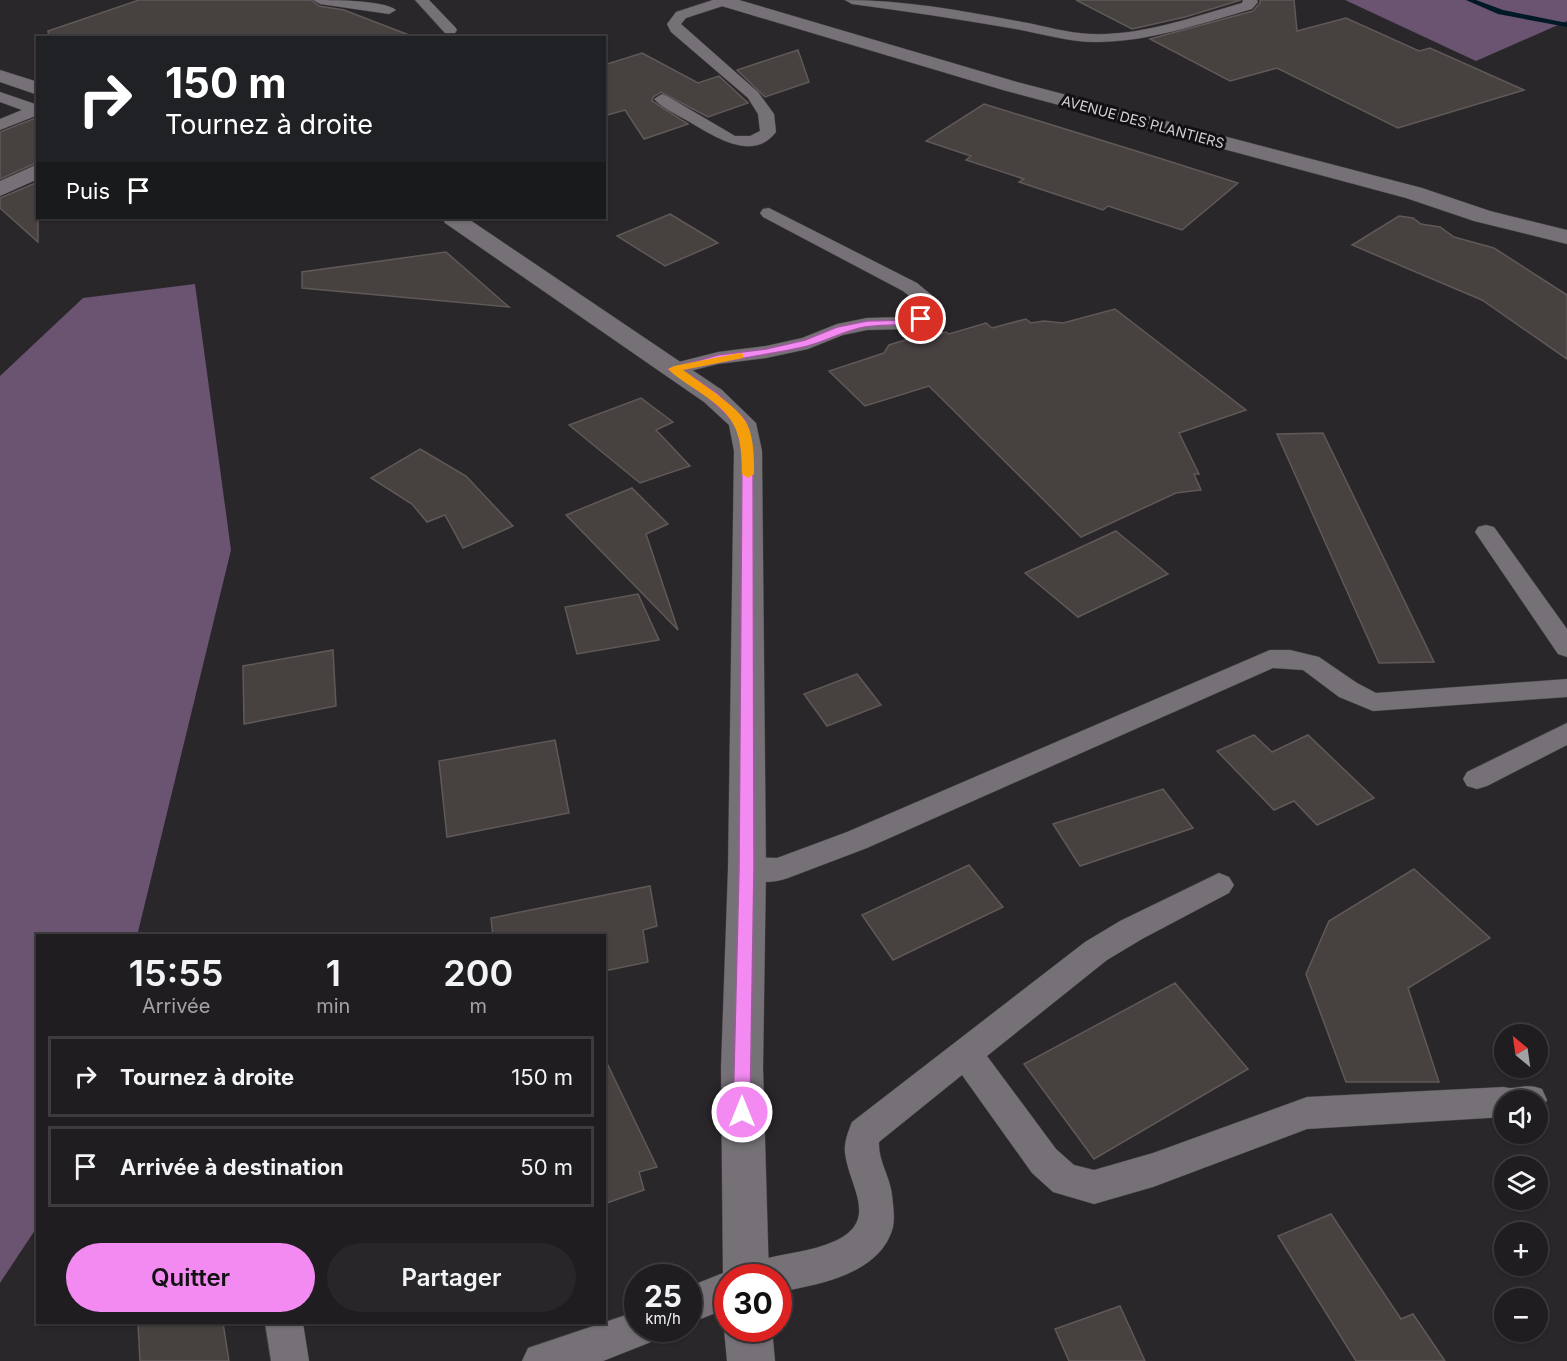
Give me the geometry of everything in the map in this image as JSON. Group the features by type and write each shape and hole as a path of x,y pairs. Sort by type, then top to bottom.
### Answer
{"street":[{"name":"AVENUE DES PLANTIERS","path":"724,0 1074,104 1414,193 1463,210 1567,237"},
{"path":"0,76 36,88"},
{"path":"0,190 36,171"},
{"path":"454,219 713,396 742,423 748,451 747,869 742,1112 746,1264"},
{"path":"749,1342 751,1361"}],"lane":[{"path":"320,0 389,10"},
{"path":"422,0 450,30"},
{"path":"662,99 730,140 752,141 768,132 766,114 753,95 676,29 674,24 681,15 724,0"},
{"path":"852,0 1101,39 1133,35 1196,20 1247,6 1250,0"},
{"path":"0,97 36,110"},
{"path":"0,125 36,110"},
{"path":"674,369 718,358 766,352 808,343 837,330 867,324 908,323 933,315 933,306 910,287 769,213"},
{"path":"1486,532 1567,648"},
{"path":"747,869 778,870 857,840 1270,659 1290,659 1310,663 1348,690 1373,702 1567,688"},
{"path":"1477,779 1567,733"},
{"path":"792,1271 833,1262 860,1247 875,1229 874,1191 860,1149 864,1133 1096,951 1131,930 1219,885"},
{"path":"966,1054 1044,1161 1065,1180 1094,1187 1153,1170 1307,1113 1494,1103"},
{"path":"284,1324 290,1361"},
{"path":"541,1361 624,1335"}],"shaded area":[{"path":"1345,0 1567,0 1567,21 1476,61"},
{"path":"195,284 231,550 137,934 36,934 36,1229 0,1283 0,376 83,298"}],"building":[{"path":"139,0 311,0 319,6 344,10 409,35 49,36 48,31"},
{"path":"1076,0 1241,0 1185,17 1132,29"},
{"path":"1260,0 1294,0 1297,31 1346,18 1419,51 1430,48 1524,90 1398,128 1277,68 1230,81 1150,39 1253,11"},
{"path":"798,50 809,82 765,97 737,70"},
{"path":"642,53 698,83 719,76 748,103 708,117 661,92 653,97 652,101 688,124 644,139 625,110 606,115 606,64"},
{"path":"984,104 1238,183 1182,230 1108,206 1103,210 1019,182 1024,179 966,160 971,156 926,141"},
{"path":"33,119 36,120 36,163 0,179 0,132"},
{"path":"36,183 38,242 0,208 0,198"},
{"path":"670,214 718,243 665,266 617,236"},
{"path":"1399,216 1413,218 1421,224 1440,227 1454,237 1494,248 1567,295 1567,359 1482,300 1352,245"},
{"path":"446,252 509,307 302,288 302,272"},
{"path":"1115,309 1246,410 1179,433 1199,474 1194,474 1201,490 1176,493 1081,537 929,386 865,406 829,371 884,353 889,345 915,337 917,340 946,332 949,334 986,323 992,328 1026,319 1031,323 1044,321 1063,323"},
{"path":"641,398 673,422 656,430 690,466 640,483 569,425"},
{"path":"1323,433 1434,662 1379,663 1277,434"},
{"path":"420,449 466,476 513,526 463,548 445,515 427,522 412,504 371,478"},
{"path":"632,488 668,524 646,534 678,630 566,515"},
{"path":"1116,531 1168,574 1078,617 1025,573"},
{"path":"638,594 659,640 577,654 565,607"},
{"path":"333,650 336,706 244,724 243,666"},
{"path":"857,674 881,705 827,726 804,694"},
{"path":"1254,735 1272,752 1308,735 1374,798 1317,825 1294,801 1274,810 1217,751"},
{"path":"555,740 569,813 447,837 439,761"},
{"path":"1163,789 1193,828 1080,866 1053,824"},
{"path":"969,865 1003,907 893,960 862,915"},
{"path":"1414,869 1490,938 1408,988 1439,1082 1346,1082 1306,974 1329,921"},
{"path":"650,886 657,926 643,930 648,962 606,971 606,934 493,934 491,918"},
{"path":"1175,983 1248,1069 1094,1159 1024,1064"},
{"path":"606,1061 657,1167 639,1172 644,1190 606,1203"},
{"path":"1331,1214 1401,1319 1413,1314 1445,1361 1356,1361 1278,1236"},
{"path":"1120,1306 1145,1361 1069,1361 1055,1329"},
{"path":"138,1324 223,1324 229,1361 140,1361"}],"waterway":[{"path":"1470,0 1501,12 1567,25"}],"slow traffic":[{"path":"740,356 718,358 674,369 713,396 742,423 748,451 748,474"}],"route":[{"path":"742,1112 747,869 748,451 742,423 713,396 674,369 718,358 766,352 808,343 837,330 867,324 908,323 921,319"}]}
